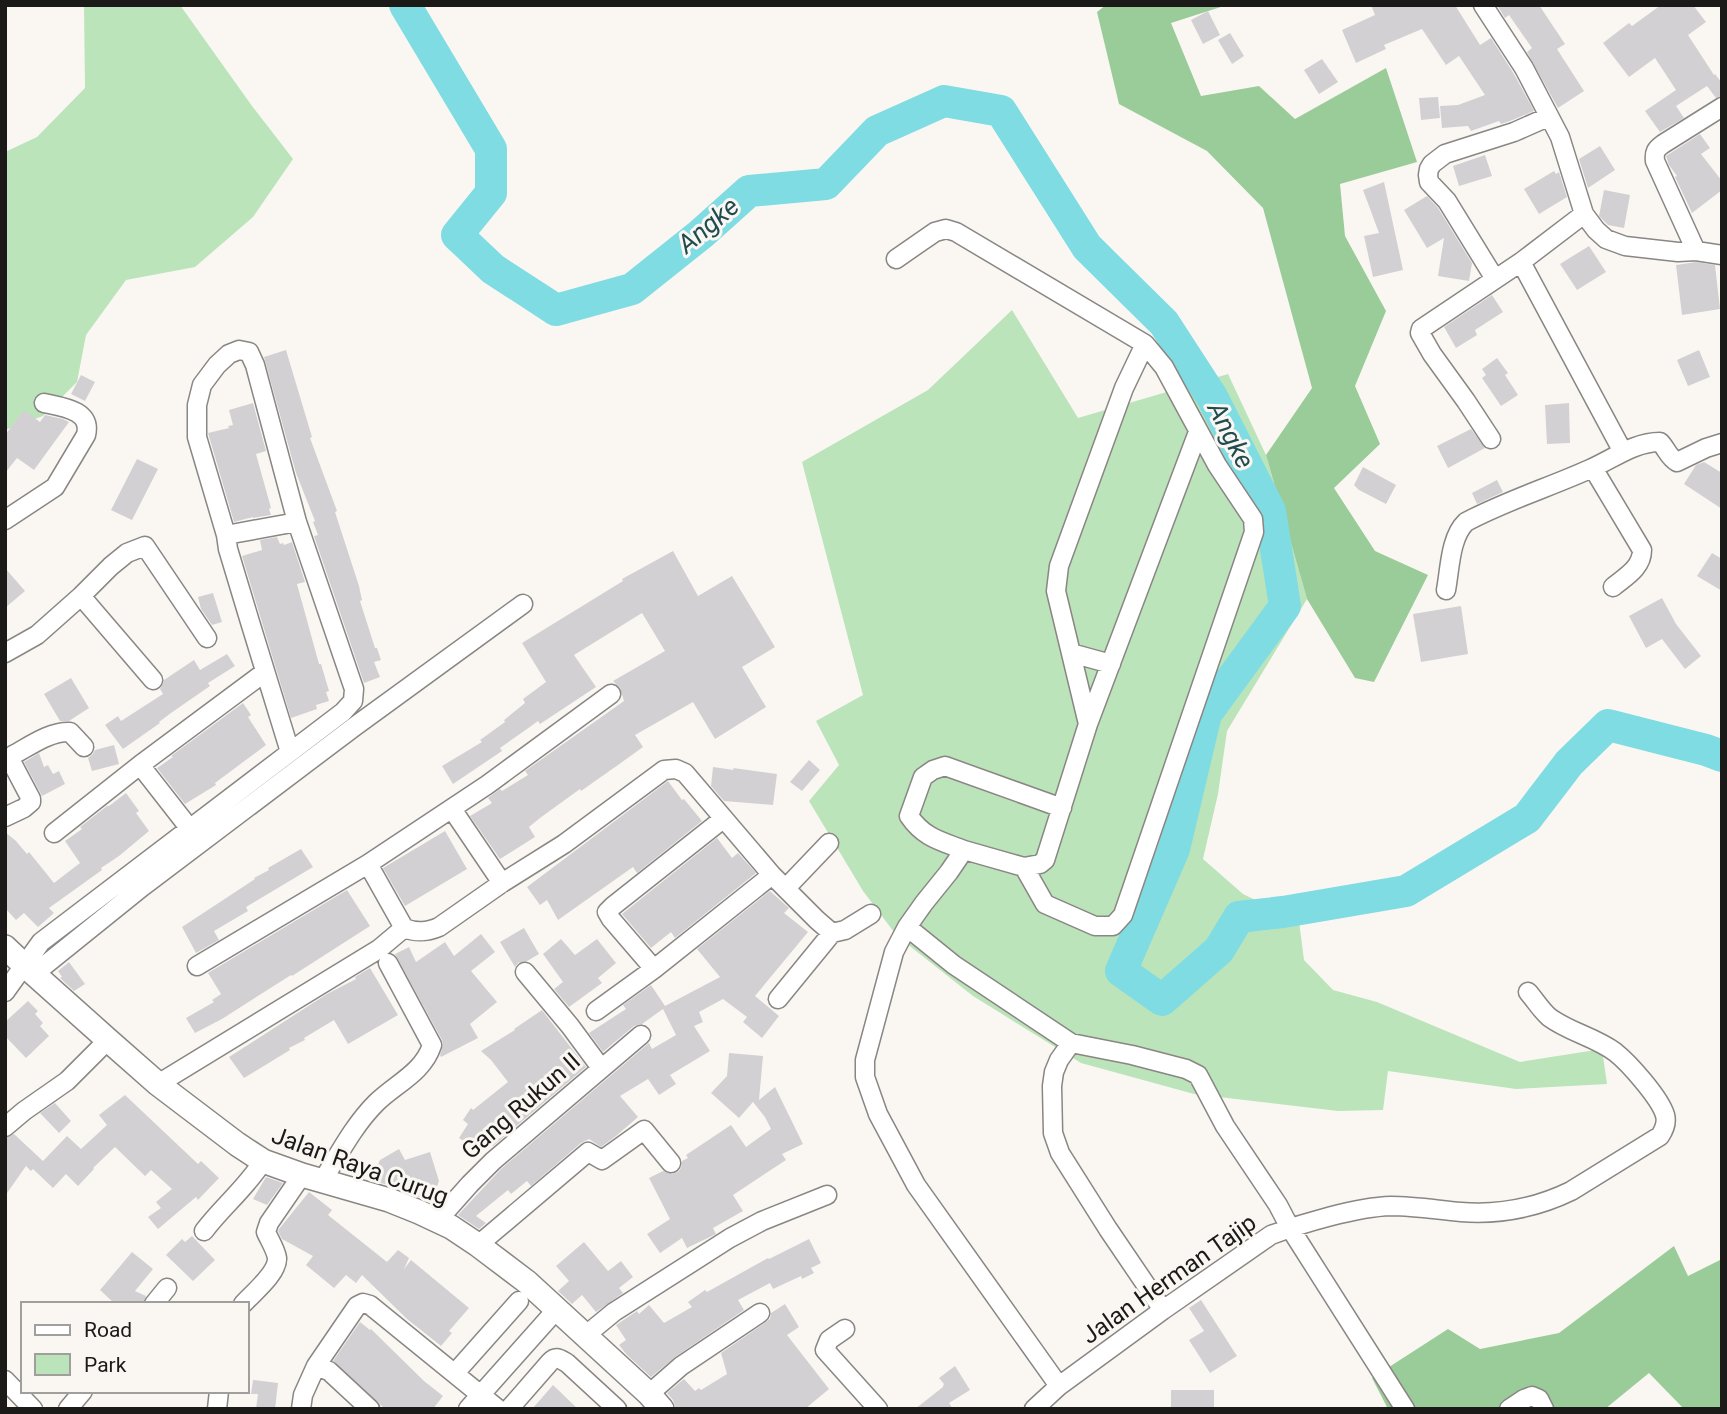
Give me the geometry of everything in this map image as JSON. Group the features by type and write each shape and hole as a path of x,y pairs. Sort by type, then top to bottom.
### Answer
{"main road":[{"name":"Jalan Raya Curug","path":"5,947 158,1084 237,1144 263,1161 389,1200 438,1220 478,1245 527,1282 655,1401"}],"street":[{"path":"1483,5 1524,68 1560,137 1584,214 1597,230 1606,239 1625,246 1722,255"},
{"path":"1696,251 1654,154 1662,144 1722,107"},
{"path":"1494,279 1447,201 1429,181 1429,169 1445,153 1514,132 1548,117"},
{"path":"1491,439 1420,333 1424,327 1521,262 1584,214"},
{"path":"896,259 934,232 946,229 956,232 1144,344 1164,367 1217,465 1253,519 1254,532 1123,915 1113,926 1095,926 1045,904 1024,867"},
{"path":"1521,262 1623,452"},
{"path":"1088,724 1056,591 1059,566 1124,388 1144,344"},
{"path":"29,969 41,942 343,712 353,701 354,689 297,522 252,357 239,349 229,354 202,385 196,420 197,437 290,752"},
{"path":"5,520 55,487 86,435 86,420 66,408 44,403"},
{"path":"1062,808 945,766 933,770 923,778 909,817 925,834 964,850 1024,867 1040,864 1045,860 1062,808 1088,724 1198,432"},
{"path":"1446,590 1455,538 1466,522 1593,468 1623,452 1655,442 1660,442 1677,462 1722,443"},
{"path":"1593,468 1642,550 1638,565 1613,587"},
{"path":"226,536 297,522"},
{"path":"5,653 37,635 127,553 145,547 207,638"},
{"path":"81,596 153,680"},
{"path":"5,992 29,969 523,604"},
{"path":"1070,653 1111,664"},
{"path":"54,833 265,672"},
{"path":"197,966 368,864 452,809 611,694"},
{"path":"5,817 31,802 11,761 13,755 63,731 70,732 84,747"},
{"path":"141,765 190,830"},
{"path":"368,864 404,928 421,932 430,930 439,927 564,844 664,770 676,769 685,773 772,875 832,933"},
{"path":"452,809 502,883"},
{"path":"654,969 607,912 723,819"},
{"path":"786,888 829,843"},
{"path":"964,850 924,903 894,952 864,1077 878,1114 916,1185 1059,1386"},
{"path":"596,1011 654,969 772,875"},
{"path":"778,999 832,933 845,930 871,914"},
{"path":"908,927 954,965 1071,1043 1132,1055 1186,1069 1198,1075 1224,1126 1278,1205 1405,1409"},
{"path":"158,1084 379,950 404,928"},
{"path":"245,1302 274,1268 277,1258 266,1231 269,1223 352,1134 375,1104 421,1066 429,1056 432,1045 388,963"},
{"path":"525,972 601,1068"},
{"name":"Jalan Herman Tajip","path":"1034,1409 1059,1386 1271,1235 1290,1227 1387,1206 1478,1213 1521,1209 1555,1199 1571,1191 1660,1136 1665,1115 1654,1096 1634,1072 1616,1053 1546,1014 1528,992"},
{"name":"Gang Rukun II","path":"438,1220 493,1161 641,1035"},
{"path":"5,1127 67,1081 108,1040"},
{"path":"1071,1043 1054,1072 1053,1133 1060,1153 1163,1310"},
{"path":"478,1245 588,1152 602,1160 644,1130 671,1163"},
{"path":"204,1231 254,1175 263,1161"},
{"path":"586,1335 614,1312 730,1238 762,1221 827,1195"},
{"path":"156,1302 167,1287"},
{"path":"455,1373 519,1301"},
{"path":"301,1409 303,1395 316,1366 357,1306 363,1303 498,1409"},
{"path":"468,1409 557,1309"},
{"path":"655,1401 681,1366 760,1312"},
{"path":"845,1329 829,1340 825,1350 878,1409"},
{"path":"509,1409 550,1362 558,1358 567,1363 617,1409"},
{"path":"316,1366 329,1371 370,1409"},
{"path":"5,1380 33,1409"},
{"path":"68,1409 81,1393"},
{"path":"1508,1409 1532,1396 1539,1399 1544,1409"}],"green space":[{"path":"84,5 180,5 293,159 253,217 195,267 126,280 86,335 77,382 43,416 5,430 5,152 37,137 85,88"},
{"path":"1106,5 1227,5 1171,23 1201,96 1259,86 1295,119 1386,68 1417,162 1340,184 1345,236 1386,311 1355,386 1380,444 1334,488 1375,551 1428,575 1374,682 1355,678 1307,599 1266,455 1312,388 1263,208 1207,151 1119,104 1097,12"},
{"path":"1012,310 1078,418 1228,374 1266,455 1307,599 1227,731 1218,794 1203,859 1243,894 1299,921 1304,960 1333,990 1377,1002 1520,1062 1602,1049 1607,1084 1516,1089 1388,1071 1383,1110 1338,1111 1194,1094 1081,1063 973,996 897,936 863,891 809,801 839,765 816,721 863,695 802,462 928,390"},
{"path":"1674,1246 1688,1276 1722,1259 1722,1409 1684,1409 1649,1373 1605,1409 1388,1409 1372,1378 1448,1329 1480,1349 1559,1333"}],"building":[{"path":"1371,5 1455,5 1480,45 1491,38 1534,111 1501,124 1499,121 1471,131 1468,126 1442,128 1440,106 1458,105 1485,95 1459,56 1446,65 1422,29 1384,45 1386,49 1356,63 1342,30 1375,15"},
{"path":"1497,5 1539,5 1565,44 1557,49 1584,91 1558,108 1527,52 1532,48 1509,15 1505,18"},
{"path":"1661,5 1693,5 1706,22 1688,35 1722,83 1722,96 1716,98 1707,86 1676,106 1684,118 1660,132 1645,111 1676,90 1655,58 1629,77 1603,43 1629,23 1632,26"},
{"path":"1208,11 1220,35 1203,44 1191,20"},
{"path":"1230,33 1244,56 1232,64 1218,40"},
{"path":"1322,59 1338,82 1319,94 1304,70"},
{"path":"1438,97 1440,118 1421,120 1419,98"},
{"path":"1700,134 1710,148 1701,154 1722,181 1722,190 1692,213 1666,156"},
{"path":"1600,146 1615,170 1588,188 1579,159"},
{"path":"1485,155 1492,176 1459,186 1453,166"},
{"path":"1554,171 1556,174 1559,172 1567,197 1539,214 1524,189"},
{"path":"1384,182 1403,270 1373,277 1364,236 1379,233 1363,190"},
{"path":"1604,190 1630,195 1624,228 1608,225 1599,216"},
{"path":"1427,196 1438,208 1472,263 1469,281 1438,276 1444,238 1427,248 1404,210"},
{"path":"1589,246 1606,272 1577,290 1560,264"},
{"path":"1696,262 1715,265 1720,309 1682,315 1676,265"},
{"path":"1492,295 1503,312 1475,330 1477,335 1456,348 1444,327"},
{"path":"286,350 312,437 310,438 337,511 335,512 359,586 360,601 381,660 374,662 380,677 364,683 314,536 318,535 313,522 315,521 296,473 264,357"},
{"path":"1699,350 1710,377 1688,386 1677,360"},
{"path":"1497,358 1508,373 1505,375 1518,395 1501,406 1482,378 1486,375 1482,369"},
{"path":"81,375 95,382 85,401 71,394"},
{"path":"253,403 266,451 256,454 271,515 234,522 208,433 233,425 229,410"},
{"path":"1569,403 1570,443 1547,444 1545,405"},
{"path":"24,410 40,422 45,415 69,422 34,470 17,458 5,473 5,435"},
{"path":"1471,429 1485,448 1448,468 1437,446"},
{"path":"137,459 158,469 132,520 111,510"},
{"path":"1704,462 1722,473 1722,509 1684,484 1696,465"},
{"path":"1363,467 1396,485 1386,504 1354,485"},
{"path":"1497,480 1503,492 1477,504 1472,493"},
{"path":"277,537 280,544 292,542 305,582 297,584 329,691 326,692 329,701 316,705 317,709 291,718 242,556 262,550 260,540"},
{"path":"673,551 698,596 732,576 775,647 742,667 766,707 715,739 693,702 635,735 643,747 540,818 529,827 535,837 500,859 470,816 492,803 488,798 500,789 502,791 528,775 525,771 624,701 620,688 613,681 665,651 642,613 574,655 596,687 540,724 538,721 500,748 502,751 453,784 442,766 482,742 480,740 525,703 523,699 546,682 522,643 623,581 622,579"},
{"path":"1712,553 1722,559 1722,591 1697,576"},
{"path":"5,568 25,591 5,608"},
{"path":"213,593 222,622 212,625 201,609 198,597"},
{"path":"1662,598 1676,624 1701,656 1685,669 1662,639 1646,648 1629,616"},
{"path":"1461,606 1468,654 1421,662 1413,614"},
{"path":"227,654 235,666 208,683 210,686 123,749 105,725 118,716 121,721 163,694 160,689 164,680 194,660 200,670"},
{"path":"71,678 89,708 69,721 60,721 44,694"},
{"path":"243,703 251,715 248,717 266,745 215,783 216,785 185,804 157,768"},
{"path":"114,745 119,764 92,771 88,758 95,750"},
{"path":"39,753 44,767 48,765 53,774 59,771 65,784 42,796 24,762"},
{"path":"809,760 820,770 802,791 790,782"},
{"path":"713,767 777,774 773,805 724,801 711,786"},
{"path":"668,781 702,821 637,873 633,867 558,920 547,900 540,905 527,887"},
{"path":"126,793 149,831 101,868 102,870 49,908 54,913 38,927 24,913 16,920 5,908 5,832 27,854 29,852 54,883 80,863 65,841"},
{"path":"445,831 467,869 405,906 383,868"},
{"path":"717,838 732,858 738,853 756,873 675,938 671,932 651,948 622,914"},
{"path":"301,849 313,867 246,907 248,911 214,931 219,940 196,953 182,927 269,870 268,868"},
{"path":"347,890 370,926 222,1019 195,1033 186,1018 214,1002 212,1000 221,994 208,973"},
{"path":"770,891 789,908 784,913 808,932 755,996 779,1016 762,1038 743,1022 747,1017 723,999 699,1012 703,1022 694,1026 710,1051 670,1075 676,1084 659,1095 648,1079 620,1096 638,1117 616,1136 601,1147 589,1139 581,1143 531,1186 527,1181 511,1194 508,1190 476,1216 486,1223 479,1229 458,1215 501,1169 649,1043 652,1049 676,1035 663,1009 642,1024 634,1026 603,1052 589,1033 626,1009 623,1005 651,985 665,1006 720,977 697,949"},
{"path":"524,928 539,954 515,967 500,942"},
{"path":"481,934 495,952 471,971 497,1002 470,1024 478,1038 441,1057 442,1040 395,954 409,947 416,962 445,942 454,956"},
{"path":"561,939 575,955 597,939 616,963 598,978 602,983 569,1007 554,989 563,982 543,954"},
{"path":"69,962 85,984 74,991 60,978 62,977 58,971"},
{"path":"370,968 398,1015 348,1044 334,1020 244,1078 229,1057"},
{"path":"28,1001 38,1011 35,1014 43,1023 40,1026 49,1036 26,1058 5,1036 5,1022"},
{"path":"542,1010 586,1067 493,1146 481,1135 473,1147 459,1138 468,1124 463,1120 471,1108 473,1110 508,1082 481,1051"},
{"path":"729,1053 763,1056 759,1100 775,1087 803,1144 782,1154 786,1160 733,1195 743,1211 713,1228 716,1234 687,1248 682,1238 660,1253 647,1234 670,1219 649,1178 663,1171 672,1174 678,1172 682,1161 688,1158 686,1155 731,1125 746,1147 771,1129 753,1102 739,1118 711,1093 727,1076"},
{"path":"125,1095 198,1164 201,1161 219,1178 198,1200 196,1197 158,1229 148,1217 161,1208 156,1202 172,1189 151,1170 145,1176 115,1147 78,1186 66,1174 53,1188 26,1166 5,1196 5,1138 14,1134 43,1161 67,1136 81,1149 107,1125 99,1115"},
{"path":"55,1103 71,1121 59,1133 40,1113"},
{"path":"399,1149 405,1160 430,1152 439,1181 431,1202 371,1180 380,1160"},
{"path":"266,1177 283,1183 267,1205 253,1199"},
{"path":"309,1192 332,1210 328,1215 387,1262 398,1250 409,1258 404,1269 411,1260 469,1308 449,1331 452,1333 441,1346 407,1319 362,1275 356,1283 346,1275 334,1288 306,1265 313,1256 282,1239 279,1229"},
{"path":"192,1236 215,1260 193,1281 166,1255 182,1239 185,1242"},
{"path":"809,1239 821,1263 811,1268 814,1273 773,1289 770,1283 738,1300 744,1310 675,1357 651,1377 619,1345 626,1340 616,1325 637,1311 639,1314 649,1305 664,1323 692,1307 688,1302 705,1290 707,1292"},
{"path":"584,1242 608,1271 621,1261 633,1277 619,1288 623,1293 596,1312 582,1295 572,1304 558,1291 569,1281 556,1266"},
{"path":"132,1252 153,1269 135,1291 146,1296 144,1302 113,1302 100,1290"},
{"path":"1201,1300 1237,1356 1210,1373 1189,1340 1204,1331 1189,1308"},
{"path":"785,1304 799,1327 787,1335 829,1389 805,1409 676,1409 667,1393 684,1379 695,1391 727,1374 721,1353 770,1319 771,1313"},
{"path":"360,1322 443,1396 433,1409 385,1409 333,1361"},
{"path":"955,1366 970,1390 949,1403 953,1409 915,1409 943,1387 944,1384 939,1378"},
{"path":"253,1380 278,1383 275,1409 256,1409 258,1394 251,1394"},
{"path":"553,1385 578,1409 532,1409"},
{"path":"1171,1390 1214,1390 1214,1409 1171,1409"}],"waterway":[{"name":"Angke","path":"405,5 491,149 491,193 457,235 493,269 556,310 632,289 701,234 749,191 826,184 877,131 944,101 1001,111 1087,247 1164,323 1212,397 1270,511 1285,606 1206,714 1174,849 1121,971 1162,1000 1219,950 1239,917 1406,891 1527,818 1569,763 1608,725 1722,756"}]}
